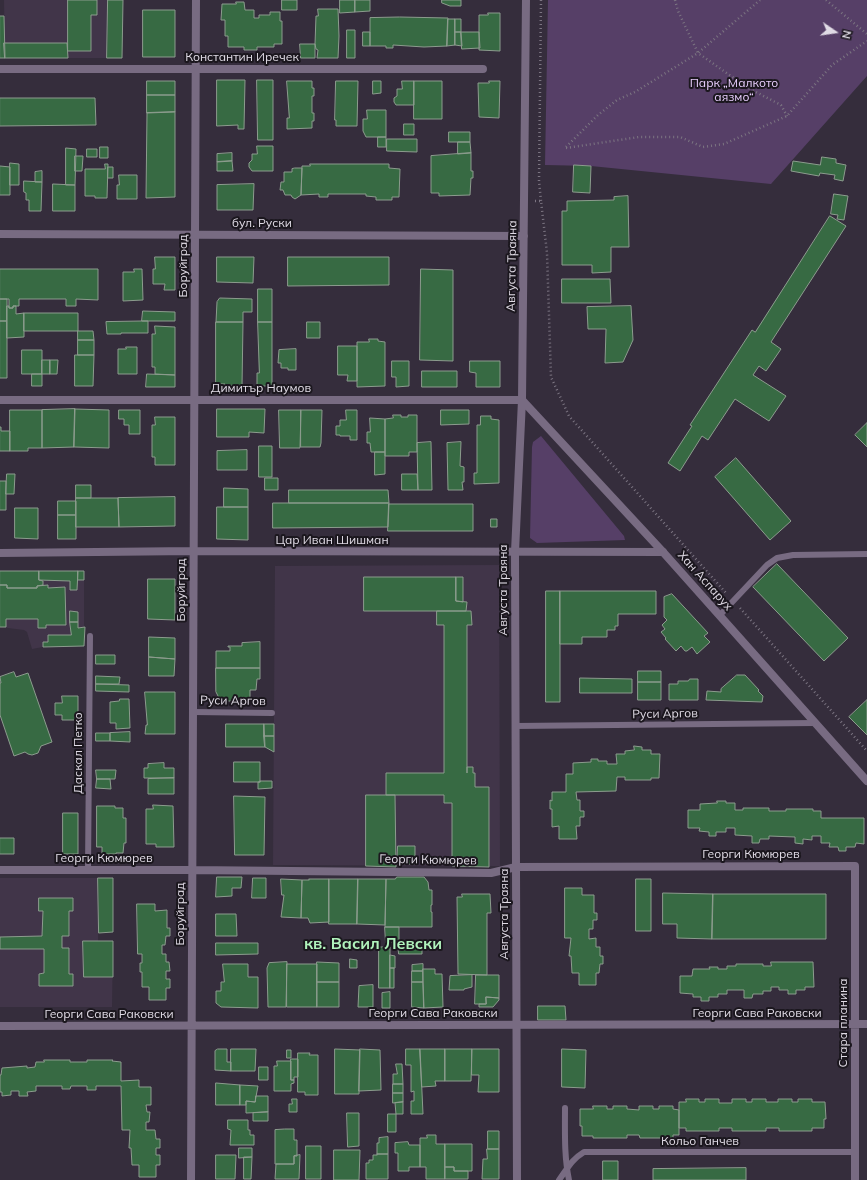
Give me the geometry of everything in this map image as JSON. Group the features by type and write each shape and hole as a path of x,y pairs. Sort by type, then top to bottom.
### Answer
{"street":[{"name":"Боруйград","path":"191,1180 196,0"},
{"name":"Августа Траяна","path":"517,1180 515,552 522,400 526,0"},
{"name":"Константин Иречек","path":"0,69 483,69"},
{"name":"бул. Руски","path":"0,234 524,236"},
{"name":"Димитър Наумов","path":"0,400 522,400"},
{"name":"Хан Аспарух","path":"522,400 663,552 867,781"},
{"name":"Цар Иван Шишман","path":"0,553 193,551 663,552"},
{"name":"Георги Кюмюрев","path":"0,870 491,873 516,867 855,866"},
{"name":"Стара планина","path":"855,866 855,1180"},
{"name":"Георги Сава Раковски","path":"0,1026 867,1024"}],"lane":[{"path":"720,616 767,565 778,558 793,555 867,554"},
{"name":"Даскал Петко","path":"88,870 90,636"},
{"name":"Руси Аргов","path":"193,712 272,713"},
{"name":"Руси Аргов","path":"515,726 815,723"},
{"path":"565,1108 566,1168 569,1180"},
{"name":"Кольо Ганчев","path":"559,1180 566,1168 576,1156 584,1152 855,1152"}],"path":[{"path":"541,0 539,181 547,253 551,377 569,416 867,751"},
{"path":"675,0 678,11 698,53 748,88 781,105 787,116"},
{"path":"760,0 698,53 635,92 617,100 598,115 566,148 639,137 680,137 704,147 724,144 787,116 832,65 867,42"},
{"path":"826,0 867,34"},
{"path":"524,201 541,201"}],"shaded area":[{"path":"4,0 108,0 107,58 5,58"},
{"path":"499,565 500,866 273,865 275,566"},
{"path":"0,571 84,571 84,646 43,647 32,649 27,632 24,630 0,627"},
{"path":"0,878 98,878 98,941 113,941 112,1007 0,1007"}],"green space":[{"name":"Парк „Малкото аязмо“","path":"548,0 867,0 867,76 771,184 591,166 545,165"},
{"path":"541,436 624,536 625,540 537,543 530,538 532,447 533,442"}],"building":[{"path":"68,0 97,0 97,15 91,15 91,51 68,51"},
{"path":"108,0 123,0 122,58 107,58"},
{"path":"282,0 297,0 297,10 282,10"},
{"path":"340,0 355,0 355,12 340,13"},
{"path":"355,0 370,0 370,11 355,12"},
{"path":"442,0 461,0 461,6 450,6 442,3"},
{"path":"236,2 244,2 245,10 254,10 254,18 259,18 259,15 270,15 270,12 280,12 280,21 282,21 282,44 274,44 274,47 257,47 257,50 244,50 244,47 228,47 228,36 225,36 225,20 221,20 222,4 236,4"},
{"path":"318,9 338,9 338,58 317,58 318,50 316,49 315,44 316,16 318,16"},
{"path":"143,10 175,10 175,57 143,57"},
{"path":"488,13 500,13 500,51 479,50 479,15 488,15"},
{"path":"0,16 4,16 5,58 0,58"},
{"path":"370,18 448,18 447,46 424,47 393,45 393,48 386,48 386,46 370,46"},
{"path":"448,19 455,19 455,45 447,46"},
{"path":"455,19 461,19 461,32 455,32"},
{"path":"347,30 355,30 355,58 347,58"},
{"path":"363,32 370,32 370,46 363,46"},
{"path":"455,32 461,32 462,46 455,45"},
{"path":"461,32 479,32 480,48 462,49"},
{"path":"4,43 67,43 68,58 5,58"},
{"path":"300,44 315,44 315,58 301,58"},
{"path":"217,80 245,80 244,129 238,129 238,125 217,126"},
{"path":"257,80 273,80 273,140 258,140"},
{"path":"147,81 175,81 175,95 147,95"},
{"path":"287,81 312,81 312,88 314,88 314,96 312,96 312,113 314,113 314,121 312,121 312,128 287,129 287,118 289,118"},
{"path":"336,81 358,81 357,126 336,126"},
{"path":"373,81 381,81 381,93 373,94"},
{"path":"402,81 414,81 414,105 396,105 394,102 394,98 397,96 397,89 402,89"},
{"path":"414,81 442,81 442,119 414,119"},
{"path":"489,81 500,81 499,118 479,117 478,83 489,83"},
{"path":"147,95 175,95 175,112 147,113"},
{"path":"0,98 95,98 96,125 0,126"},
{"path":"367,110 386,110 386,137 366,137 363,131 363,119 367,119"},
{"path":"175,112 175,197 146,198 147,113"},
{"path":"404,124 414,124 414,135 404,135"},
{"path":"449,132 470,132 470,142 449,142"},
{"path":"378,137 386,137 386,147 378,147"},
{"path":"387,139 417,139 417,152 387,151"},
{"path":"458,142 470,142 471,153 458,154"},
{"path":"257,146 273,146 273,171 252,171 249,167 249,163 252,160 252,154 257,154"},
{"path":"100,147 108,147 108,158 100,158"},
{"path":"66,148 76,149 75,185 66,185"},
{"path":"87,149 97,149 97,157 87,157"},
{"path":"232,153 232,161 217,162 217,154"},
{"path":"471,153 471,171 473,171 473,178 471,178 470,195 439,196 439,193 431,193 431,156"},
{"path":"75,156 83,156 82,171 75,171"},
{"path":"822,157 836,159 836,163 846,165 843,181 834,179 835,175 820,173 819,176 791,171 793,161 820,165"},
{"path":"232,161 233,171 217,171 217,162"},
{"path":"10,163 19,164 19,185 10,185"},
{"path":"105,164 108,164 107,198 85,196 85,169 105,169"},
{"path":"310,164 389,164 389,168 400,169 399,197 392,197 392,200 376,200 376,197 366,196 366,194 328,194 328,197 319,197 319,194 301,195 302,166 310,166"},
{"path":"574,165 591,166 590,193 573,192"},
{"path":"0,166 10,167 10,195 0,195"},
{"path":"108,167 113,167 113,178 108,178"},
{"path":"302,168 301,195 295,199 291,195 285,195 283,190 280,190 281,182 284,182 284,172 292,172 292,169"},
{"path":"42,171 42,182 35,182 35,172"},
{"path":"119,175 137,175 137,199 117,199"},
{"path":"24,181 42,182 41,211 29,211 29,200 26,200 26,193 24,192"},
{"path":"53,184 75,185 75,211 53,211"},
{"path":"254,184 253,210 217,210 217,185"},
{"path":"834,194 848,196 844,220 837,219 838,215 831,214"},
{"path":"628,196 629,247 611,247 611,272 592,273 592,265 562,265 562,211 567,211 567,201 614,200 614,197"},
{"path":"830,216 846,226 771,342 781,349 766,371 759,366 753,375 786,396 769,421 735,399 708,440 702,436 680,471 668,463 692,426 690,425 752,330 755,332"},
{"path":"155,257 175,257 175,290 164,290 165,284 153,284"},
{"path":"217,257 254,257 253,283 217,282"},
{"path":"288,257 389,257 389,285 288,286"},
{"path":"0,269 98,269 98,300 76,299 76,306 66,306 66,299 19,299 19,306 9,308 9,299 0,299"},
{"path":"134,269 142,269 143,300 123,301 123,272 134,272"},
{"path":"421,269 453,270 453,361 420,360"},
{"path":"562,279 610,279 611,303 562,303"},
{"path":"258,289 272,289 272,322 258,322"},
{"path":"220,298 252,299 252,312 243,312 243,322 216,322 217,302"},
{"path":"0,299 7,299 7,321 0,321"},
{"path":"7,306 9,306 9,308 13,308 13,306 16,306 16,314 24,313 24,337 7,338"},
{"path":"631,306 633,340 623,362 605,363 606,329 588,329 587,307"},
{"path":"143,311 175,312 175,321 142,321"},
{"path":"24,313 78,313 78,331 24,331"},
{"path":"0,321 7,321 7,378 0,378"},
{"path":"148,321 148,333 107,334 106,322"},
{"path":"216,322 243,322 242,386 216,384"},
{"path":"258,322 272,322 272,386 257,386 257,373 259,373"},
{"path":"307,322 320,322 320,338 307,338"},
{"path":"155,326 175,327 175,375 155,374 155,367 152,367 152,334 155,334"},
{"path":"78,331 93,331 94,340 78,340"},
{"path":"369,339 378,339 378,341 385,342 385,386 357,387 357,342 369,342"},
{"path":"78,340 94,340 94,355 78,355"},
{"path":"338,346 357,346 357,381 347,381 348,375 338,375"},
{"path":"126,347 137,347 137,374 118,374 118,349 126,349"},
{"path":"296,349 296,370 281,368 281,363 278,363 279,350"},
{"path":"22,350 42,350 42,374 22,374"},
{"path":"75,355 94,355 93,386 75,386"},
{"path":"42,360 50,360 50,374 42,374"},
{"path":"50,360 58,360 57,374 50,374"},
{"path":"392,361 409,361 409,386 396,387 396,377 392,377"},
{"path":"470,361 500,361 500,387 476,387 476,373 470,372"},
{"path":"422,371 457,371 457,387 422,387"},
{"path":"32,374 42,374 42,386 32,386"},
{"path":"147,374 175,375 175,387 146,387"},
{"path":"75,409 74,447 42,448 42,410"},
{"path":"75,409 109,410 109,448 74,447"},
{"path":"217,409 265,409 264,433 249,432 249,437 217,437"},
{"path":"10,410 42,410 42,448 28,448 28,451 10,451"},
{"path":"119,410 140,410 140,434 129,434 129,425 124,425 124,419 119,419"},
{"path":"279,410 301,410 300,448 280,448"},
{"path":"301,410 322,410 320,447 301,447"},
{"path":"346,410 357,410 357,440 350,440 350,436 336,435 336,426 340,426 340,420 346,420"},
{"path":"441,410 469,410 469,424 441,425"},
{"path":"393,415 408,417 408,415 417,415 417,452 409,452 409,456 385,456 385,419 393,418"},
{"path":"481,416 491,416 491,419 499,420 499,483 474,484 474,473 477,473 477,425 480,425"},
{"path":"155,417 175,417 175,465 155,465 155,457 152,457 152,425 155,425"},
{"path":"370,418 385,419 385,452 371,452 370,443 367,443 367,432 370,432"},
{"path":"867,423 867,447 855,435"},
{"path":"0,427 1,431 10,431 10,451 0,451"},
{"path":"431,442 432,490 418,490 417,443"},
{"path":"461,442 460,466 464,467 464,482 462,482 463,490 448,490 447,443"},
{"path":"259,446 272,446 272,477 259,477"},
{"path":"247,450 247,470 217,470 217,451"},
{"path":"375,452 385,452 385,474 375,475"},
{"path":"736,458 791,521 770,540 715,477"},
{"path":"7,474 15,474 14,494 6,494"},
{"path":"402,474 417,474 418,490 402,490"},
{"path":"265,478 278,478 278,490 265,490"},
{"path":"0,481 6,481 6,510 0,510"},
{"path":"76,485 91,485 91,498 76,498"},
{"path":"224,488 248,489 248,507 224,507"},
{"path":"289,490 388,490 389,503 289,503"},
{"path":"175,497 175,526 119,527 118,498"},
{"path":"76,498 118,498 119,527 76,527"},
{"path":"58,501 76,501 76,515 58,515"},
{"path":"273,503 389,503 388,527 273,528"},
{"path":"389,504 473,504 473,531 388,531"},
{"path":"217,507 248,507 248,540 217,539"},
{"path":"15,508 38,508 38,539 15,538"},
{"path":"58,515 76,515 76,539 58,539"},
{"path":"491,519 497,519 497,527 491,527"},
{"path":"777,564 848,638 824,661 753,587"},
{"path":"0,571 39,571 39,580 43,581 43,585 37,586 37,588 7,588 7,585 0,585"},
{"path":"39,571 78,571 77,590 70,590 70,581 39,580"},
{"path":"78,571 84,571 84,580 78,580"},
{"path":"364,577 456,577 456,601 467,602 466,611 364,611"},
{"path":"456,577 463,577 463,602 456,601"},
{"path":"148,579 175,579 175,620 148,619"},
{"path":"0,585 7,585 7,588 37,588 37,586 48,585 48,588 65,587 66,625 46,625 46,628 38,628 38,619 6,619 6,627 0,627"},
{"path":"546,591 560,591 560,702 546,702"},
{"path":"560,591 656,591 656,614 618,614 618,626 615,626 615,630 607,630 607,637 582,637 582,644 560,644"},
{"path":"672,594 708,633 704,636 710,642 697,654 692,647 685,651 681,646 676,651 661,632 665,629 662,625 667,620 664,617 664,597"},
{"path":"70,611 78,612 78,622 70,622"},
{"path":"437,611 471,611 472,625 467,625 467,767 473,767 473,773 475,773 475,787 489,787 489,867 452,866 452,803 444,803 444,795 386,795 386,773 444,773 444,625 437,625"},
{"path":"70,622 78,622 78,628 85,627 84,646 43,647 43,642 48,642 48,635 71,635"},
{"path":"149,637 175,638 175,659 149,657"},
{"path":"260,642 260,668 216,668 216,651 230,651 230,647 228,646 242,646 242,643"},
{"path":"96,655 115,655 115,664 96,664"},
{"path":"149,657 175,659 174,676 149,676"},
{"path":"216,668 260,668 260,679 257,679 256,690 250,690 250,701 226,701 219,698 216,692"},
{"path":"638,671 661,671 661,682 638,682"},
{"path":"14,672 16,677 28,673 52,742 41,746 38,753 32,755 25,752 14,756 0,715 0,677"},
{"path":"737,675 745,675 759,690 758,691 763,696 762,702 706,700 707,691 721,692 721,689"},
{"path":"96,676 120,677 119,684 96,684"},
{"path":"580,678 632,679 632,693 580,693"},
{"path":"690,679 698,679 698,700 669,700 669,684 678,684 678,681 688,681"},
{"path":"638,682 661,682 661,700 638,700"},
{"path":"96,684 129,685 129,692 96,691"},
{"path":"145,692 175,692 175,734 145,734 147,725"},
{"path":"62,696 78,696 78,720 62,720 62,715 55,715 55,703 62,703"},
{"path":"120,699 129,699 130,728 116,729 116,723 110,723 110,702 119,701"},
{"path":"867,700 867,735 849,717"},
{"path":"226,724 264,724 265,747 226,747"},
{"path":"264,724 274,724 274,736 264,736"},
{"path":"130,732 130,742 110,741 110,733"},
{"path":"96,733 110,733 110,741 96,741"},
{"path":"264,736 274,736 274,752 265,747"},
{"path":"634,746 642,747 642,750 651,750 651,754 660,754 659,778 651,778 651,780 625,780 625,777 617,777 616,791 576,792 577,800 580,800 580,811 584,811 584,817 580,817 580,826 576,826 577,839 559,839 559,826 552,827 552,809 550,809 550,800 552,801 552,792 566,792 566,774 573,774 573,763 591,762 591,759 598,759 598,761 607,761 607,764 617,764 616,754 625,754 625,751 634,750"},
{"path":"234,762 260,762 260,782 234,782"},
{"path":"164,763 164,768 174,768 174,778 144,778 144,768 148,768 148,764"},
{"path":"96,770 116,770 115,779 97,779"},
{"path":"174,778 174,794 148,794 148,779"},
{"path":"97,779 110,779 111,789 96,788"},
{"path":"272,781 272,788 258,789 258,782"},
{"path":"366,795 395,795 396,867 366,866"},
{"path":"234,796 265,797 264,855 235,855"},
{"path":"717,801 735,803 735,810 743,810 743,808 769,808 769,811 786,811 786,809 813,809 813,811 821,811 821,818 864,818 864,844 856,843 855,847 846,847 846,851 839,851 838,847 829,847 830,843 821,843 821,836 812,836 812,840 803,839 803,844 795,843 795,837 769,836 769,839 760,839 759,843 752,843 752,836 735,835 735,828 726,828 726,832 716,832 716,836 709,836 709,832 699,831 700,828 688,828 688,810 700,810 700,804 717,803"},
{"path":"153,805 173,806 174,847 156,847 156,844 146,844 146,809 153,809"},
{"path":"97,806 115,806 115,808 123,808 123,818 126,818 126,843 124,843 123,853 102,854 102,847 97,847"},
{"path":"63,813 78,813 78,854 63,854"},
{"path":"0,838 14,838 14,854 0,854"},
{"path":"398,846 415,846 415,864 397,864"},
{"path":"217,877 242,877 241,888 232,888 232,896 216,897"},
{"path":"397,877 424,877 428,882 429,890 432,890 432,927 385,927 386,879 395,879"},
{"path":"98,878 113,878 113,932 99,933"},
{"path":"253,878 266,878 266,898 252,898"},
{"path":"281,879 302,880 301,918 281,917 284,895 282,895"},
{"path":"329,879 329,922 310,923 308,918 301,918 302,880"},
{"path":"329,879 358,879 357,924 329,924"},
{"path":"358,879 386,879 385,925 357,924"},
{"path":"636,879 651,879 651,931 636,931"},
{"path":"565,888 582,888 582,895 594,895 594,913 597,913 597,920 593,920 593,929 589,929 589,939 596,938 596,947 600,947 600,956 603,956 603,964 600,964 599,973 596,973 596,985 579,985 579,973 572,973 571,956 569,956 571,938 565,938"},
{"path":"663,893 713,894 712,939 677,938 677,924 663,924"},
{"path":"462,894 490,894 491,913 487,913 487,975 458,974 457,897 462,897"},
{"path":"713,894 826,894 826,939 712,939"},
{"path":"39,898 73,898 73,911 69,911 69,936 62,936 62,948 69,948 69,974 73,974 73,986 39,986 39,974 44,973 44,949 0,949 0,937 42,936 43,911 39,911"},
{"path":"137,904 155,904 155,911 167,910 167,928 170,928 170,936 166,936 165,945 162,945 162,954 166,954 166,962 169,962 170,971 166,971 166,979 170,979 170,988 166,988 166,1000 149,1000 149,987 142,987 142,972 140,972 140,963 142,963 142,954 138,954"},
{"path":"216,914 236,914 237,936 216,936"},
{"path":"385,927 399,927 399,942 386,943"},
{"path":"83,941 113,941 113,977 84,977"},
{"path":"216,943 258,943 258,954 216,955"},
{"path":"398,943 422,943 422,954 399,954"},
{"path":"379,947 390,947 390,988 379,988"},
{"path":"390,955 395,956 395,968 390,968"},
{"path":"350,959 357,960 357,968 350,968"},
{"path":"287,962 286,1007 268,1007 267,968 269,963"},
{"path":"317,962 339,963 339,982 317,982"},
{"path":"771,962 813,962 814,987 805,987 805,990 796,990 796,994 788,994 788,990 779,990 779,987 771,987 771,991 763,991 763,994 753,994 752,998 744,998 744,990 727,990 727,994 718,994 718,997 709,997 709,1001 701,1001 701,997 693,997 693,994 680,993 680,976 692,976 693,969 710,969 709,967 718,967 718,969 727,969 727,966 736,966 736,964 763,964 763,966 771,966"},
{"path":"223,964 248,964 248,977 258,977 258,1008 221,1007 216,1003 216,991 221,991 221,982 224,982"},
{"path":"287,964 317,964 317,1007 287,1007"},
{"path":"423,964 423,971 412,971 412,965"},
{"path":"390,968 394,968 394,988 390,988"},
{"path":"423,969 435,969 435,974 442,974 443,1007 424,1008"},
{"path":"412,971 423,971 423,982 412,982"},
{"path":"472,975 472,987 464,990 449,990 450,976"},
{"path":"476,975 499,975 499,998 486,997 486,1004 475,1004"},
{"path":"317,982 339,982 339,1007 317,1007"},
{"path":"412,982 423,982 424,1008 412,1007"},
{"path":"373,985 373,1007 358,1007 359,986"},
{"path":"390,992 390,1008 382,1008 382,993"},
{"path":"486,997 499,998 499,1000 493,1007 479,1007 479,1004 486,1004"},
{"path":"538,1006 565,1006 566,1020 538,1020"},
{"path":"218,1049 227,1049 227,1062 231,1062 231,1071 215,1070 215,1051"},
{"path":"231,1049 256,1049 255,1071 231,1071"},
{"path":"335,1049 360,1050 359,1094 335,1094"},
{"path":"360,1049 380,1050 381,1090 359,1091"},
{"path":"406,1049 420,1049 423,1114 411,1114 411,1101 414,1101 414,1091 411,1092 411,1065 406,1065"},
{"path":"420,1049 445,1049 445,1081 435,1081 436,1086 422,1087"},
{"path":"445,1049 472,1049 471,1081 445,1081"},
{"path":"472,1049 499,1049 499,1092 478,1092 479,1075 472,1075"},
{"path":"562,1049 586,1050 585,1088 562,1087"},
{"path":"287,1050 291,1050 291,1058 287,1058"},
{"path":"298,1053 318,1055 318,1095 305,1095 305,1092 298,1092"},
{"path":"291,1059 298,1059 298,1077 294,1077 294,1080 291,1080"},
{"path":"44,1060 70,1060 70,1062 87,1062 87,1060 113,1060 112,1061 121,1062 121,1081 139,1080 139,1087 151,1087 151,1105 146,1105 147,1112 150,1112 149,1122 146,1122 146,1130 155,1130 156,1139 160,1139 160,1148 156,1148 156,1155 160,1155 160,1165 156,1165 156,1177 139,1177 139,1165 132,1165 131,1148 129,1148 130,1130 122,1130 121,1086 96,1086 96,1090 87,1090 87,1086 71,1086 70,1089 62,1089 62,1086 36,1086 36,1091 27,1092 28,1096 19,1096 19,1091 11,1091 11,1095 2,1096 2,1092 0,1092 0,1075 2,1068 27,1066 27,1068 35,1067 36,1062 44,1062"},
{"path":"277,1061 291,1061 291,1080 294,1080 294,1083 291,1084 291,1091 274,1091 274,1066 277,1066"},
{"path":"396,1064 402,1064 403,1084 393,1084 393,1074 397,1074"},
{"path":"259,1067 268,1067 268,1080 259,1080"},
{"path":"216,1083 240,1085 240,1105 216,1105"},
{"path":"393,1084 403,1084 403,1093 393,1093"},
{"path":"240,1085 258,1086 255,1102 246,1101 246,1105 240,1105"},
{"path":"393,1093 403,1093 403,1102 393,1103"},
{"path":"256,1096 268,1096 268,1112 246,1113 246,1101 255,1102"},
{"path":"292,1099 297,1099 297,1112 289,1112 289,1104 292,1104"},
{"path":"686,1099 699,1099 699,1102 705,1102 705,1099 719,1099 719,1103 732,1103 732,1099 746,1099 746,1102 752,1102 752,1099 766,1099 766,1102 778,1102 778,1099 792,1099 792,1102 798,1102 798,1099 812,1099 812,1102 825,1102 826,1119 824,1119 824,1128 812,1128 812,1131 779,1131 779,1128 766,1128 766,1131 732,1131 732,1128 719,1128 719,1131 686,1131 686,1128 679,1128 679,1102 686,1102"},
{"path":"403,1102 403,1114 396,1114 395,1103"},
{"path":"593,1106 607,1106 607,1109 613,1109 613,1106 627,1106 627,1109 639,1110 639,1106 653,1106 653,1109 659,1109 659,1106 673,1106 673,1109 679,1110 679,1135 673,1135 673,1138 640,1138 639,1135 627,1135 627,1138 593,1138 593,1136 582,1136 582,1126 580,1126 580,1109 593,1109"},
{"path":"268,1112 268,1121 253,1121 253,1113"},
{"path":"347,1113 359,1113 359,1146 348,1147"},
{"path":"388,1114 396,1114 396,1132 388,1132"},
{"path":"228,1120 248,1120 248,1130 250,1130 250,1135 254,1135 254,1145 230,1145 231,1130 228,1129"},
{"path":"294,1129 294,1140 297,1140 297,1156 294,1156 294,1164 275,1164 275,1130"},
{"path":"488,1131 499,1131 499,1149 488,1149"},
{"path":"427,1135 436,1135 436,1144 445,1144 445,1179 426,1179 426,1167 420,1167 420,1138 427,1138"},
{"path":"388,1137 388,1154 377,1154 377,1143 379,1143 379,1138"},
{"path":"408,1142 409,1145 420,1145 420,1167 409,1167 409,1171 398,1171 398,1153 395,1153 395,1143"},
{"path":"445,1144 472,1144 472,1171 454,1171 454,1167 445,1167"},
{"path":"306,1146 321,1146 321,1179 306,1179"},
{"path":"239,1148 252,1148 252,1157 239,1158"},
{"path":"487,1149 499,1149 499,1179 482,1179 483,1159 487,1159"},
{"path":"334,1150 360,1150 359,1180 334,1180"},
{"path":"388,1154 388,1179 366,1179 366,1163 369,1163 369,1160 373,1160 373,1155"},
{"path":"216,1155 236,1155 235,1179 216,1179"},
{"path":"300,1155 299,1179 275,1179 276,1164 294,1164 294,1156"},
{"path":"244,1157 252,1157 251,1179 244,1179"},
{"path":"603,1161 618,1161 618,1180 603,1180"},
{"path":"445,1167 454,1167 454,1171 468,1171 468,1179 445,1179"},
{"path":"746,1168 746,1180 653,1180 653,1169"}],"district":[{"name":"кв. Васил Левски","path":"373,944"}]}
